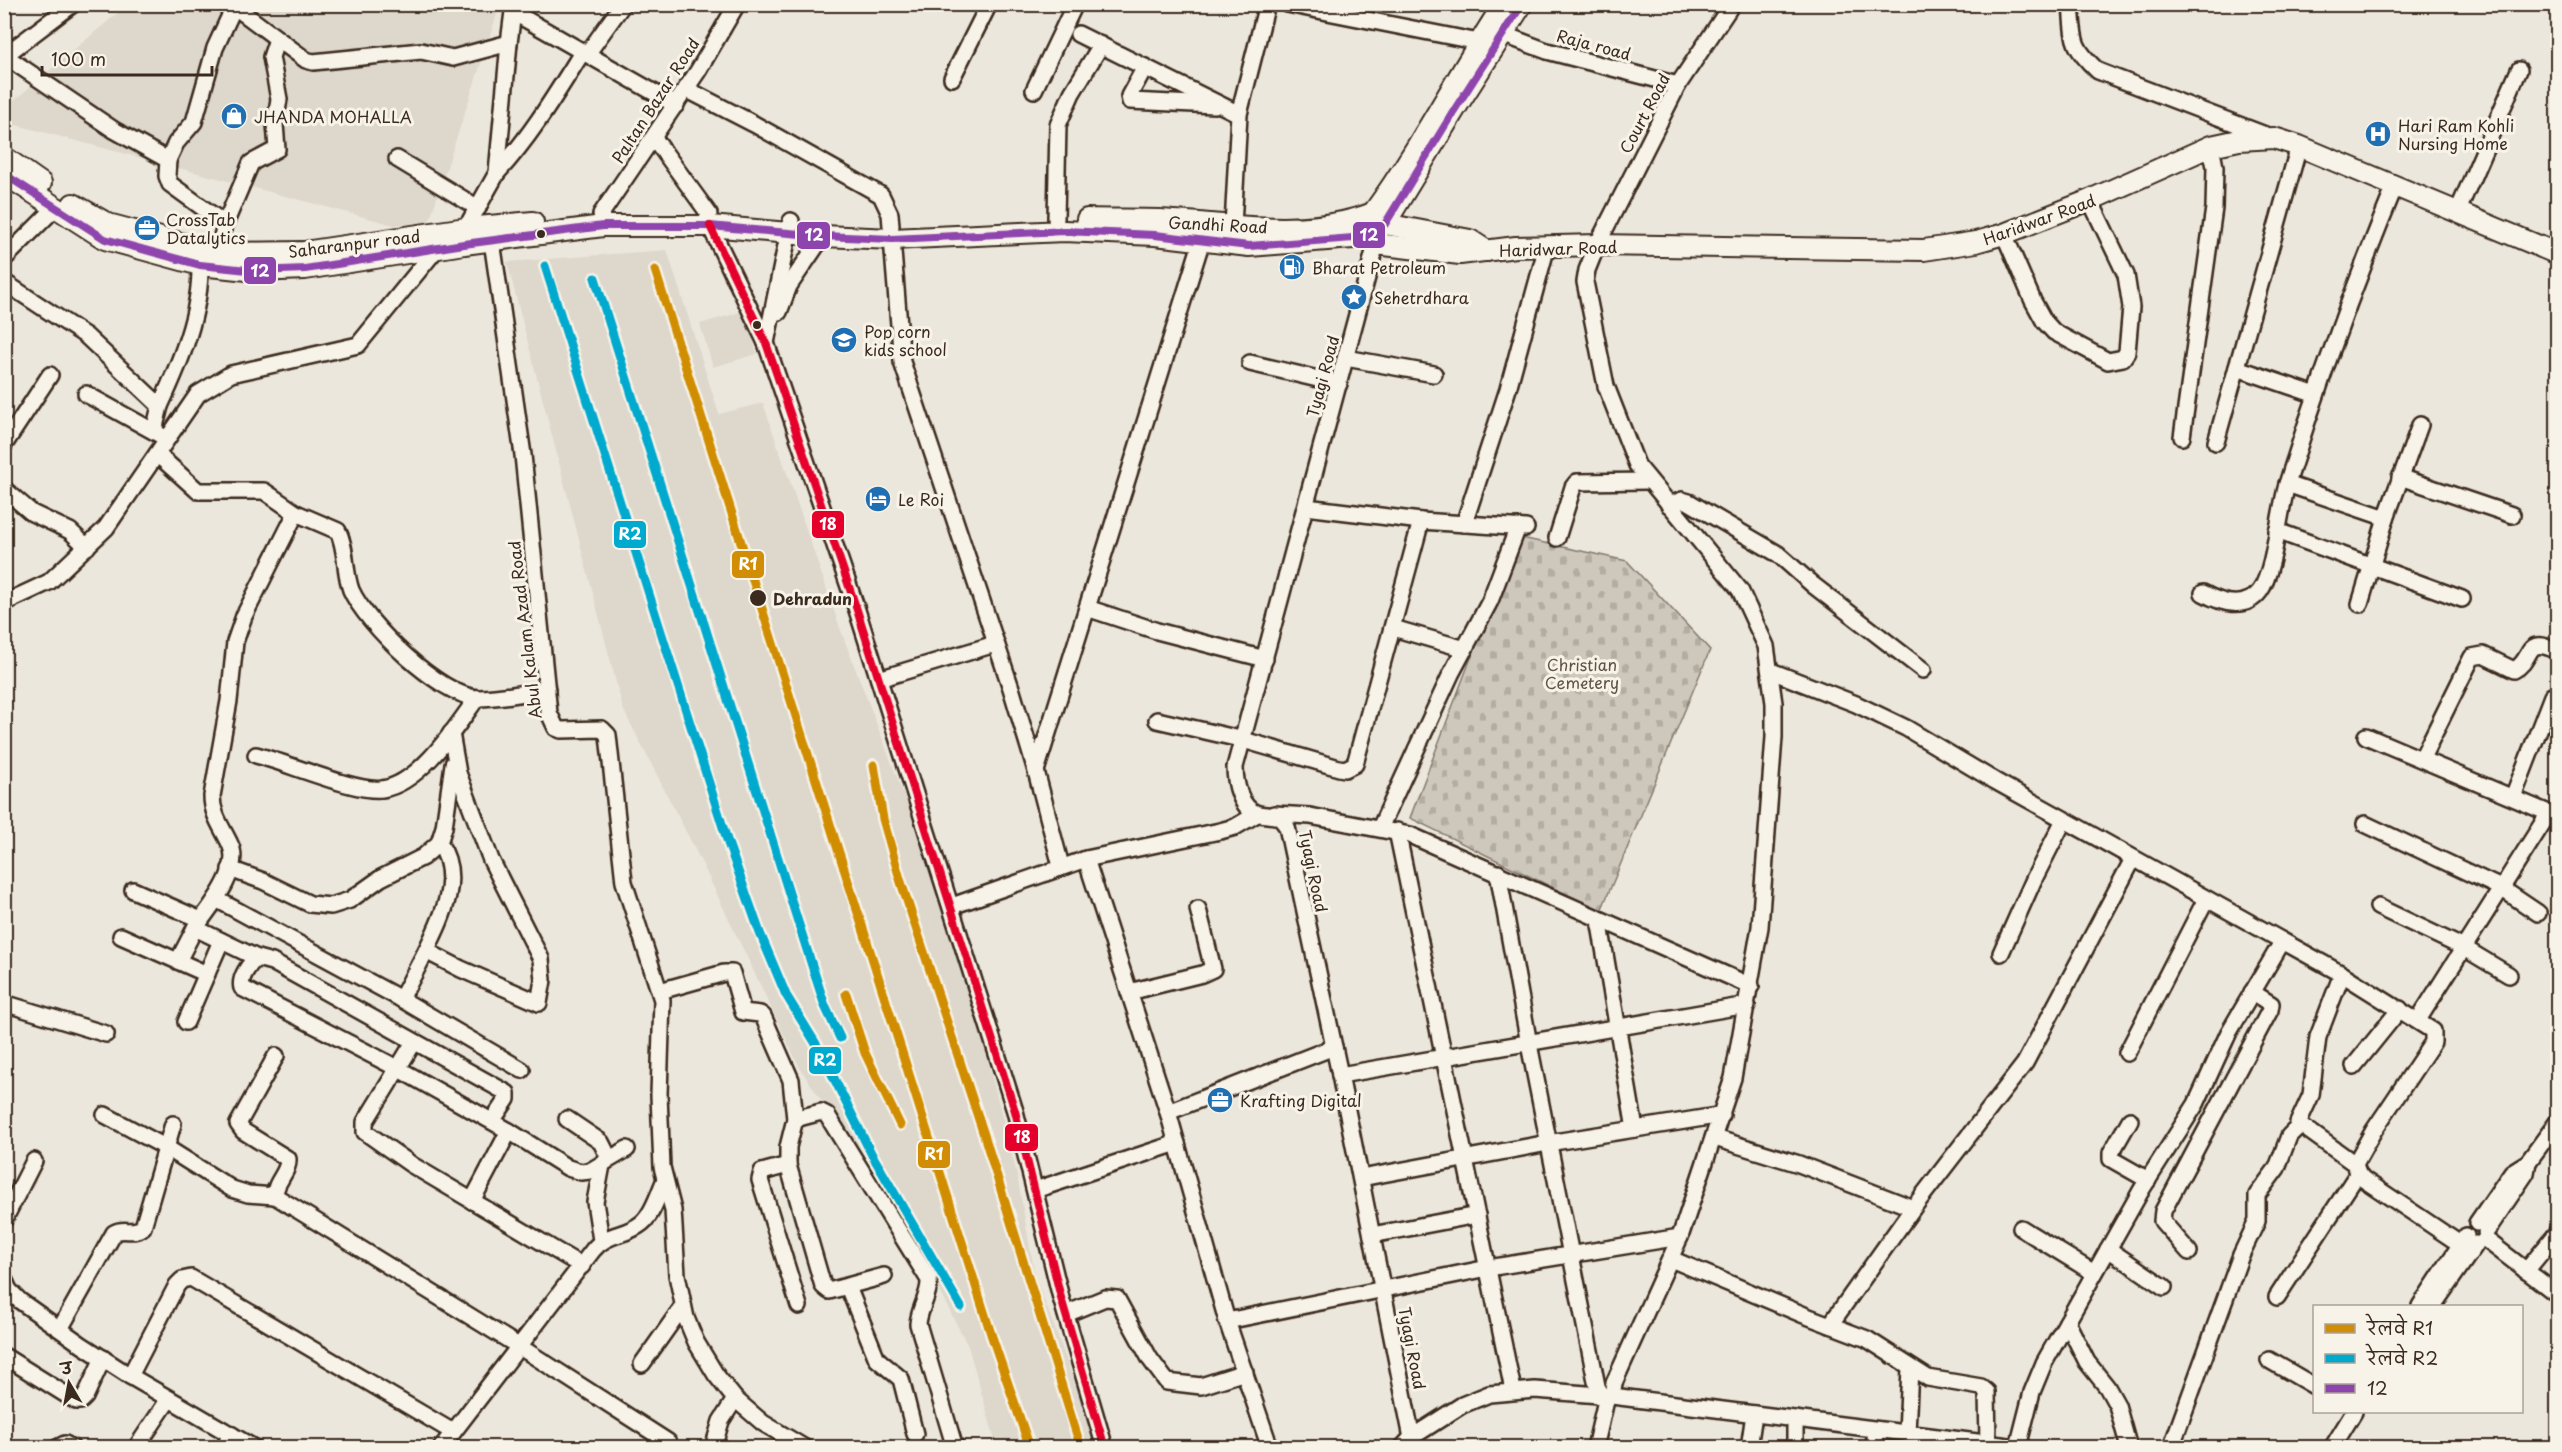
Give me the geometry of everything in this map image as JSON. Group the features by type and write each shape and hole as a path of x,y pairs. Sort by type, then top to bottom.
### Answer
{"main road":[{"path":"1352,221 1371,241 1396,182 1504,4"},
{"path":"1379,219 1522,4"},
{"name":"Haridwar Road","path":"1371,241 1460,254 1516,247 1597,245 1924,250 1976,242 2004,234 2090,200 2211,146 2239,140 2274,138 2299,146 2558,254"},
{"name":"Saharanpur road","path":"4,157 68,202 108,224 218,253 304,252 438,240"},
{"name":"Saharanpur road","path":"4,174 105,239 200,265 257,271 305,269 438,240"},
{"name":"Gandhi Road","path":"438,240 466,228 601,214 892,233 1056,219 1158,220 1233,226 1302,228 1379,219"},
{"name":"Haridwar Road","path":"1379,219 1470,240 1487,251"},
{"name":"Gandhi Road","path":"438,240 492,241 603,226 709,220"},
{"name":"Gandhi Road","path":"790,227 823,236 1064,231 1155,235 1249,246 1371,241"}],"street":[{"path":"48,4 51,21"},
{"path":"73,4 5,56 114,130 168,160"},
{"path":"496,173 543,117 585,53 623,4"},
{"name":"Paltan Bazar Road","path":"601,214 676,105 737,4"},
{"path":"952,78 989,4"},
{"path":"1034,90 1075,4"},
{"path":"1233,226 1239,114 1267,4"},
{"path":"1287,4 1479,42"},
{"name":"Court Road","path":"1595,1448 1606,1396 1680,1237 1733,1078 1748,1005 1760,927 1773,760 1774,703 1766,646 1740,590 1637,465 1605,386 1585,282 1597,245 1678,85 1732,4"},
{"path":"2071,4 2073,37 2080,54 2098,71 2274,138"},
{"path":"225,224 170,184 167,176 168,160 176,143 194,122 215,48 232,6 306,60 313,62 421,51 453,58 509,43"},
{"path":"466,228 496,173 500,154 514,8 585,53 676,105"},
{"path":"1078,34 1239,114"},
{"name":"Raja road","path":"1502,34 1547,51 1678,85"},
{"path":"218,253 225,224 251,163 277,149 275,124 279,99 272,57 277,39"},
{"path":"1056,219 1058,125 1072,93 1101,45"},
{"path":"1145,67 1129,96 1130,101 1221,105"},
{"path":"2457,213 2519,70"},
{"path":"686,89 880,195 890,214 902,362 1036,771 1061,866"},
{"path":"654,138 709,220 766,343 879,679 1015,1111 1066,1314 1105,1448"},
{"path":"2182,437 2214,208 2214,166 2211,146"},
{"path":"2216,442 2299,146"},
{"path":"397,159 478,208"},
{"path":"2203,593 2217,601 2237,604 2253,598 2261,590 2267,575 2287,484 2316,396 2358,276 2395,186"},
{"path":"2004,234 2033,301 2044,321 2054,332 2108,361 2123,358 2127,352 2130,292 2126,275 2090,200"},
{"path":"6,254 55,208"},
{"path":"766,343 790,227"},
{"path":"766,343 789,286 823,236"},
{"path":"161,435 198,394 231,375 358,345 438,240"},
{"path":"1036,771 1202,240"},
{"name":"Abul Kalam Azad Road","path":"492,241 523,455 551,723 556,728 602,729 608,735 624,882 660,991 663,1009 659,1115 664,1182 673,1210 677,1275 683,1306 696,1342 716,1375 735,1399 763,1423 805,1448"},
{"name":"Tyagi Road","path":"1257,814 1244,804 1235,780 1240,740 1265,659 1346,358 1371,241"},
{"path":"1464,524 1508,389 1547,246"},
{"path":"4,603 49,582 87,547 106,528 157,454 161,435 160,406 175,372 199,298 200,265"},
{"path":"4,282 86,336 160,406"},
{"path":"1346,358 1434,374"},
{"path":"1250,363 1339,384"},
{"path":"2237,368 2316,396"},
{"path":"4,445 50,375"},
{"path":"86,394 161,435"},
{"path":"2360,604 2386,518 2420,425"},
{"path":"157,454 198,491 264,491 296,513 338,531 351,590 368,616 404,655 440,684 477,698 547,690"},
{"path":"2400,477 2512,515"},
{"path":"1557,538 1573,487 1577,482 1648,481"},
{"path":"2287,484 2386,518"},
{"path":"4,489 32,513 60,525 87,547"},
{"path":"1669,505 1682,501 1689,502 1778,554 1813,585 1923,670"},
{"path":"1306,507 1421,521 1522,527 1490,602 1465,649 1380,828"},
{"path":"178,961 198,924 216,899 230,869 233,850 214,816 212,796 229,701 235,642 244,616 296,513"},
{"path":"1157,720 1240,740 1339,768 1351,768 1355,764 1421,521"},
{"path":"2277,531 2462,599"},
{"path":"1087,608 1157,631 1265,659"},
{"path":"1393,628 1465,649"},
{"path":"879,679 995,644"},
{"path":"2422,758 2472,657 2484,655 2514,670 2520,666 2530,648 2535,645 2546,646 2558,651"},
{"path":"1771,671 1856,704 1899,724 2133,859 2342,974 2433,1031 2433,1042 2374,1130 2356,1169 2277,1297"},
{"path":"2513,797 2552,696"},
{"path":"256,755 351,785 383,789 407,779 451,734 477,698"},
{"path":"426,951 538,1003 543,980 541,959 491,860 454,759 451,734"},
{"path":"2366,736 2553,815 2501,888 2418,1020"},
{"path":"230,869 262,881 310,904 339,905 360,895 381,878 423,857 439,843 444,827 454,759"},
{"path":"952,906 1061,866 1220,831 1235,827 1257,814 1310,816 1397,831 1498,873 1751,986"},
{"name":"Tyagi Road","path":"1274,814 1287,827 1383,1288 1409,1444"},
{"path":"2001,953 2034,879 2064,820"},
{"path":"2365,824 2501,888 2538,913"},
{"path":"1397,831 1513,1390"},
{"path":"401,999 443,917 448,893 449,864 446,853 439,843"},
{"path":"1086,859 1168,1112 1227,1322 1270,1448"},
{"path":"1830,1325 1912,1208 2025,1063 2133,859"},
{"path":"1498,873 1569,1253 1606,1396"},
{"path":"133,890 198,924 221,941 256,958 266,959 283,967 507,1093 507,1099 492,1121"},
{"path":"216,899 401,999 522,1070"},
{"path":"2127,1053 2205,899"},
{"path":"2378,907 2464,948 2509,975"},
{"path":"1129,992 1202,974 1213,969 1198,909"},
{"path":"1599,918 1635,1129"},
{"path":"121,936 207,974"},
{"path":"186,1022 221,941"},
{"path":"2018,1447 2032,1392 2067,1322 2148,1180 2196,1104 2229,1032 2282,942"},
{"path":"256,958 241,982 242,988 397,1068 492,1121 568,1168 581,1172 627,1149"},
{"path":"660,991 724,973 732,973 743,1012 763,1016 788,1070 793,1091 795,1119 788,1148 788,1165 823,1286 829,1291 884,1276"},
{"path":"2342,974 2318,1037 2311,1095 2299,1119 2300,1125 2356,1169 2475,1236 2558,1295"},
{"path":"2189,1252 2162,1221 2163,1211 2270,1010 2271,1004 2252,992"},
{"path":"4,1003 106,1034"},
{"path":"1340,1075 1444,1059 1748,1005"},
{"path":"2354,1066 2400,1009"},
{"path":"414,1042 365,1122 365,1132 412,1166 582,1266"},
{"path":"1168,1112 1334,1047"},
{"path":"275,1196 276,1186 288,1168 288,1159 243,1131 238,1124 276,1056"},
{"path":"795,1119 821,1112 827,1115 929,1280 930,1287 920,1308 918,1324 955,1448"},
{"path":"105,1115 167,1148 232,1189 248,1194 275,1196 520,1347 668,1442"},
{"path":"1361,1178 1548,1143 1722,1115"},
{"path":"567,1119 601,1142 605,1161 595,1202 601,1240"},
{"path":"2130,1120 2110,1156 2114,1161 2148,1180"},
{"path":"2434,1305 2512,1172 2528,1162 2558,1121"},
{"path":"60,1329 114,1233 123,1230 133,1232 143,1227 173,1124"},
{"path":"2171,1448 2241,1255 2255,1227 2258,1195 2277,1168 2289,1136 2300,1125"},
{"path":"472,1201 509,1131"},
{"path":"1714,1137 1799,1164 1912,1208"},
{"path":"1035,1190 1177,1143"},
{"path":"4,1220 34,1161"},
{"path":"788,1165 762,1173 760,1180 799,1306"},
{"path":"441,1448 601,1240 642,1223 648,1216 664,1182"},
{"path":"1372,1235 1477,1215"},
{"path":"2021,1228 2094,1273"},
{"path":"2526,1271 2558,1232"},
{"path":"2421,1305 2429,1289 2475,1236"},
{"path":"1227,1322 1488,1268 1569,1253 1680,1237"},
{"path":"2108,1249 2164,1287"},
{"path":"1671,1258 1867,1339 1928,1378 1981,1387 1987,1392 1988,1443"},
{"path":"130,1376 177,1285 182,1280 190,1278 453,1432"},
{"path":"848,1287 877,1359 900,1379 915,1434"},
{"path":"6,1290 60,1329 228,1441 254,1448"},
{"path":"1066,1314 1104,1298 1117,1299 1150,1359 1167,1382 1202,1386 1245,1372"},
{"path":"642,1364 683,1306"},
{"path":"2067,1322 2087,1362 2107,1387 2117,1405 2129,1448"},
{"path":"4,1356 70,1400 76,1401 81,1401 85,1396 103,1358"},
{"path":"2269,1360 2313,1385"},
{"path":"1906,1433 1910,1368"},
{"path":"1409,1444 1462,1405 1489,1394 1535,1389 2025,1448"},
{"path":"713,1448 721,1421 735,1399"},
{"path":"136,1448 169,1400"},
{"path":"2332,1448 2353,1413"},
{"path":"1749,1448 1754,1414"},
{"path":"1795,1419 1795,1448"},
{"path":"1873,1448 1877,1430"},
{"path":"57,1448 65,1444 72,1448"}],"shaded area":[{"name":"JHANDA MOHALLA","path":"127,5 500,5 429,222 394,225 5,122 4,109"},
{"path":"667,250 719,414 763,403 841,631 910,811 972,999 1017,1175 1035,1276 1099,1447 997,1447 968,1346 914,1242 800,1068 700,859 623,709 507,262"},
{"path":"744,311 757,354 713,367 700,324"}],"green space":[{"name":"Christian Cemetery","path":"1517,537 1627,561 1710,650 1601,911 1410,818"}],"rail line":[{"name":"R2","path":"545,266 728,843 760,933 786,995 821,1052 871,1153 961,1307"},
{"name":"R1","path":"655,270 991,1334 1030,1448"},
{"name":"R2","path":"595,278 825,1006 840,1038"},
{"name":"R1","path":"874,765 883,819 900,879 985,1138 1081,1448"},
{"name":"R1","path":"846,994 865,1053 900,1125"}],"transit line":[{"name":"12","path":"4,174 105,239 200,265 257,271 305,269 464,244 603,226 710,226 823,236 892,239 1064,231 1155,235 1249,246 1366,237 1385,224 1522,4"},
{"name":"18","path":"710,226 766,343 857,610 1015,1111 1061,1298 1105,1448"}],"place":[{"name":"JHANDA MOHALLA","path":"234,116"},
{"name":"Hari Ram Kohli Nursing Home","path":"2378,134"},
{"name":"CrossTab Datalytics","path":"147,228"},
{"name":"Bharat Petroleum","path":"1292,267"},
{"name":"Sehetrdhara","path":"1354,297"},
{"name":"Pop corn kids school","path":"844,340"},
{"name":"Le Roi","path":"878,499"},
{"name":"Dehradun","path":"758,598"},
{"name":"Krafting Digital","path":"1220,1100"}]}
